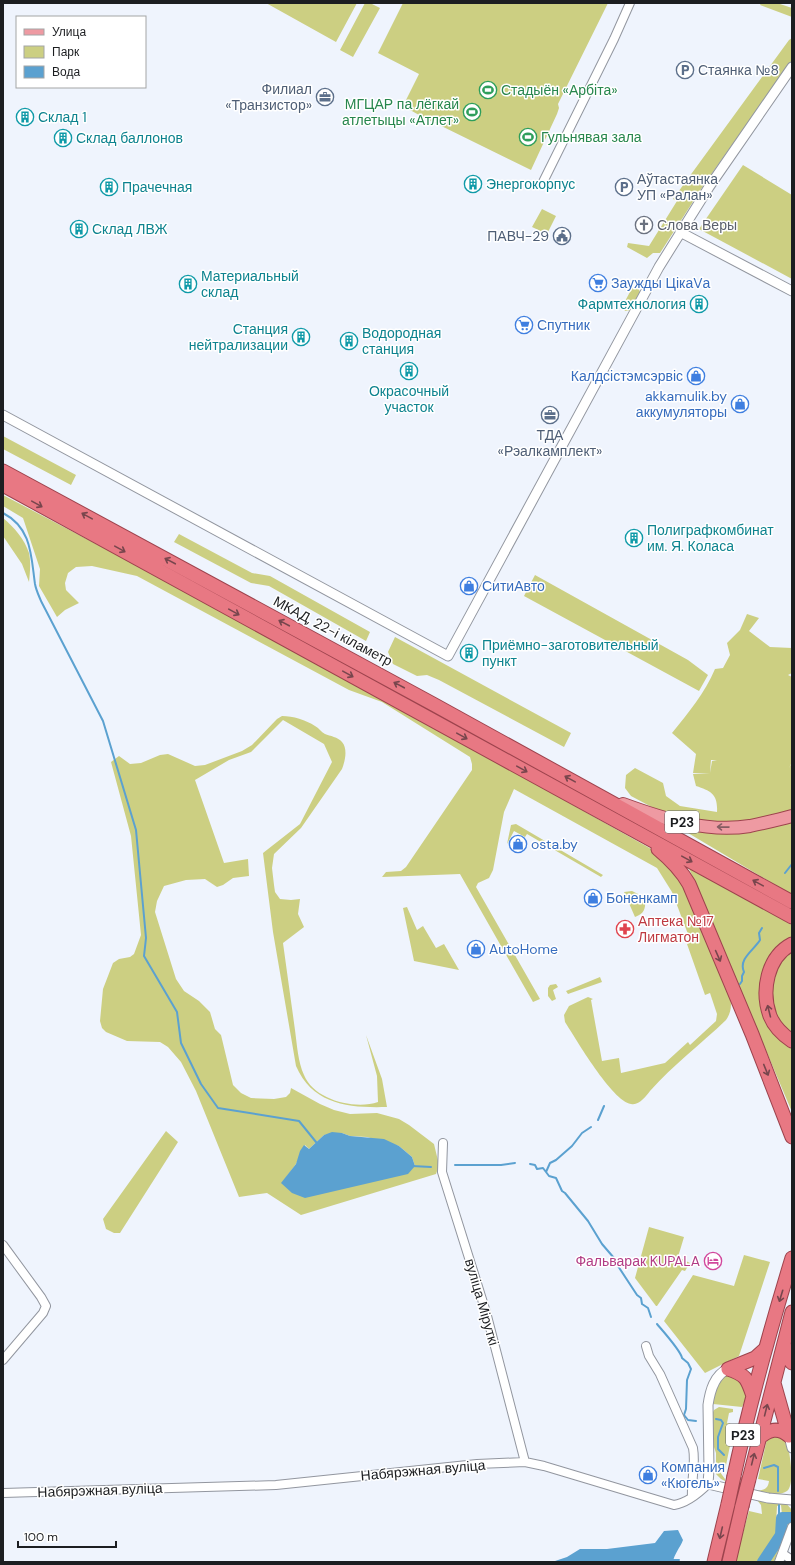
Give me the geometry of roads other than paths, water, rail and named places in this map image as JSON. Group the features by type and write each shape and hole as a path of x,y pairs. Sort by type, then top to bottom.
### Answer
{"highway":[{"name":"МКАД, 22-і кіламетр","path":"3,471 647,821 792,902"},
{"path":"3,485 792,917"},
{"name":"Р23","path":"635,830 672,862 683,874 758,1048 792,1137"},
{"path":"792,944 780,952 774,960 767,980 766,992 770,1015 774,1023 792,1041"},
{"name":"Р23","path":"714,1562 765,1349 792,1258"},
{"name":"Р23","path":"729,1562 758,1439 792,1312"},
{"path":"784,1341 787,1357 792,1363"},
{"path":"728,1369 755,1358 765,1349"},
{"path":"790,1442 773,1380 783,1372 792,1368"},
{"path":"728,1369 741,1374 747,1379 753,1396"},
{"path":"758,1439 766,1432 779,1430 790,1442"}],"main road":[{"name":"Р23","path":"604,798 651,814 698,826 724,828 749,826 792,816"}],"street":[{"path":"542,184 601,66 630,3"},
{"path":"3,415 448,656 647,289 680,232 792,67"},
{"path":"690,216 713,190 792,77"},
{"path":"680,232 792,291"},
{"name":"вуліца Міруткі","path":"443,1143 442,1172 486,1312 525,1462"},
{"path":"3,1245 46,1306 43,1313 3,1360"},
{"path":"646,1346 649,1356 660,1374 693,1448 694,1457 691,1485 692,1497"},
{"path":"728,1369 717,1378 708,1405 708,1484 768,1498 792,1500"},
{"name":"Набярэжная вуліца","path":"3,1493 276,1485 477,1464 525,1462 544,1466 670,1505 679,1505 708,1484"},
{"path":"792,1527 781,1558 792,1560"}],"water":[{"path":"332,1132 350,1136 384,1139 399,1146 412,1157 415,1166 408,1174 305,1198 292,1193 281,1183 296,1164 300,1151 304,1145 309,1149 324,1135"},
{"path":"678,1530 683,1540 673,1562 552,1562 567,1557 580,1549 607,1549 655,1543 664,1531"}],"waterway":[{"path":"3,513 13,519 20,526 25,535 31,553 35,586 41,601 103,721 136,830 146,938 144,956 177,1012 181,1043 201,1084 218,1108 299,1121 316,1142"},
{"path":"785,873 792,864"},
{"path":"740,984 744,972 743,963 760,940 759,933 762,928"},
{"path":"598,1120 604,1106"},
{"path":"591,1127 582,1133 572,1146 556,1160 550,1163 546,1172 549,1176 556,1178 562,1191 588,1221 602,1244 614,1258 637,1295 641,1298 642,1304 648,1308 651,1317"},
{"path":"455,1165 501,1165 515,1163"},
{"path":"530,1164 535,1165 537,1169 543,1168 546,1172"},
{"path":"412,1166 431,1167"},
{"path":"657,1324 675,1346 682,1358 688,1363 691,1369 687,1380 686,1409 684,1415 688,1420 696,1421"},
{"path":"716,1419 721,1420 723,1423 718,1437 718,1449 724,1455"},
{"path":"764,1468 774,1465 778,1467 778,1491"},
{"path":"779,1505 779,1515 782,1518"},
{"path":"763,1562 781,1535 782,1518 792,1518"},
{"path":"671,1560 679,1560"}],"place":[{"name":"Стаянка №8","path":"685,70"},
{"name":"Стадыён «Арбіта»","path":"488,90"},
{"name":"Филиал «Транзистор»","path":"325,97"},
{"name":"МГЦАР па лёгкай атлетыцы «Атлет»","path":"472,112"},
{"name":"Склад 1","path":"25,117"},
{"name":"Гульнявая зала","path":"528,137"},
{"name":"Склад баллонов","path":"63,138"},
{"name":"Энергокорпус","path":"473,184"},
{"name":"Прачечная","path":"109,187"},
{"name":"Аўтастаянка УП «Ралан»","path":"624,187"},
{"name":"Слова Веры","path":"644,225"},
{"name":"Склад ЛВЖ","path":"79,229"},
{"name":"ПАВЧ-29","path":"562,236"},
{"name":"Заужды ЦікаVа","path":"598,283"},
{"name":"Материальный склад","path":"188,284"},
{"name":"Фармтехнология","path":"699,304"},
{"name":"Спутник","path":"524,325"},
{"name":"Станция нейтрализации","path":"301,337"},
{"name":"Водородная станция","path":"349,341"},
{"name":"Окрасочный участок","path":"409,371"},
{"name":"Калдсістэмсэрвіс","path":"696,376"},
{"name":"akkamulik.by аккумуляторы","path":"740,404"},
{"name":"ТДА «Рэалкамплект»","path":"550,415"},
{"name":"Полиграфкомбинат им. Я. Коласа","path":"634,538"},
{"name":"СитиАвто","path":"469,586"},
{"name":"Приёмно-заготовительный пункт","path":"469,653"},
{"name":"osta.by","path":"518,844"},
{"name":"Боненкамп","path":"593,898"},
{"name":"Аптека №17 Лигматон","path":"625,929"},
{"name":"AutoHome","path":"476,949"},
{"name":"Фальварак KUPALA","path":"713,1261"},
{"name":"Компания «Кюгель»","path":"648,1475"}]}
